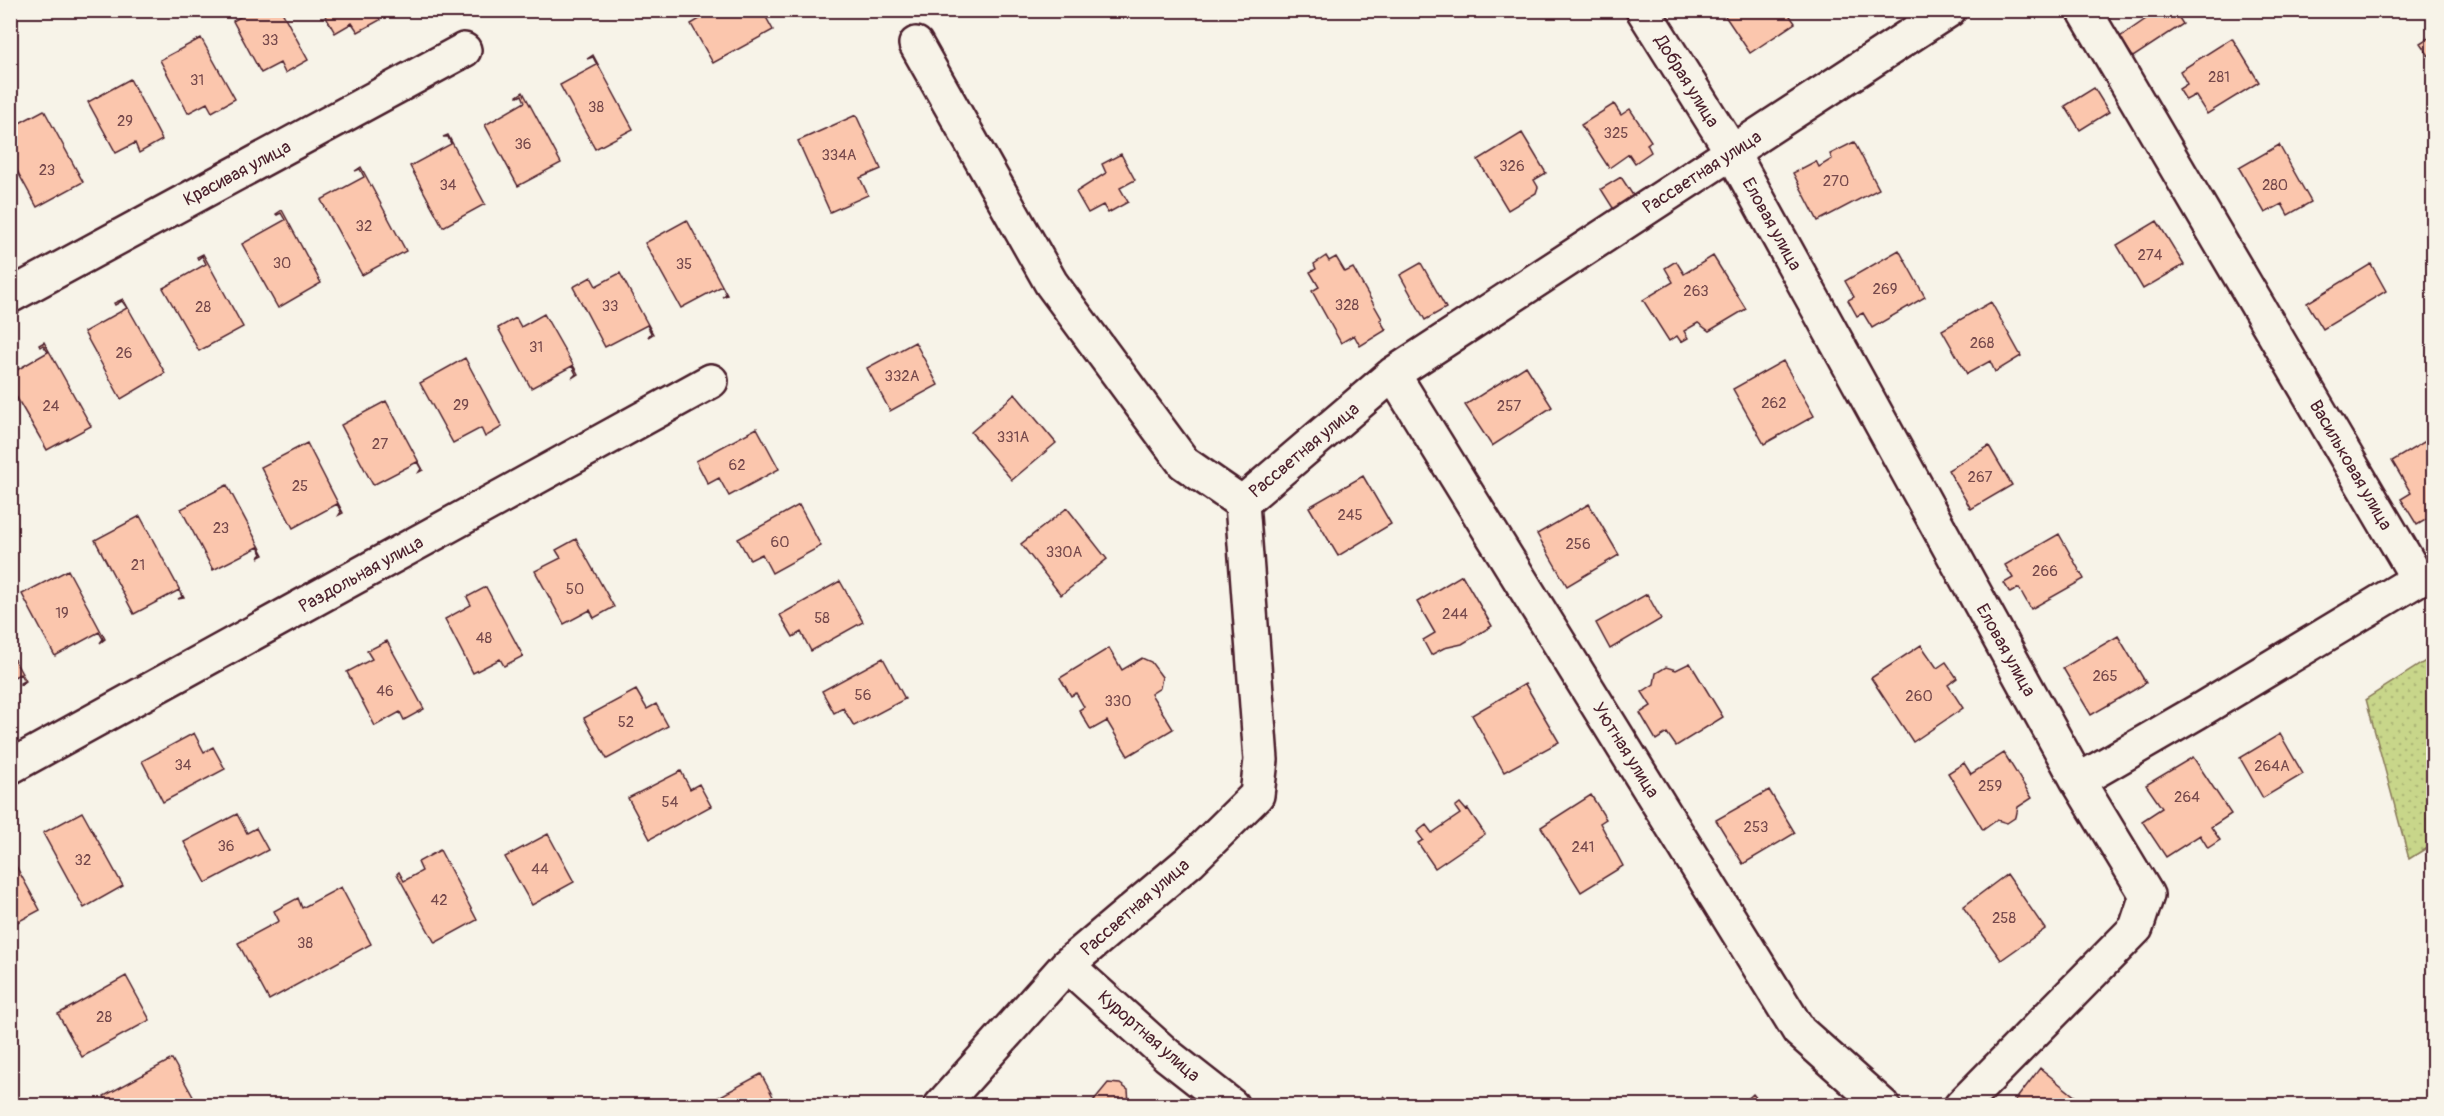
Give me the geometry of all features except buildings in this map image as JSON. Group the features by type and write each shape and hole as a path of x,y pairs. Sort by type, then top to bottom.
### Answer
{"street":[{"name":"Добрая улица","path":"1642,10 1732,152"},
{"name":"Рассветная улица","path":"941,1106 1067,966 1190,861 1257,795 1261,760 1242,503 1393,374 1949,10"},
{"name":"Васильковая улица","path":"2078,781 2418,579 2084,10"},
{"path":"916,44 1051,283 1184,463 1242,503"},
{"name":"Красивая улица","path":"10,296 464,50"},
{"name":"Еловая улица","path":"1732,152 2078,781 2147,895 2136,928 1961,1106"},
{"name":"Уютная улица","path":"1393,374 1799,1031 1883,1106"},
{"name":"Раздольная улица","path":"10,767 711,381"},
{"name":"Курортная улица","path":"1067,966 1167,1055 1232,1106"}],"green space":[{"path":"2433,656 2433,844 2409,859 2366,699"}]}
